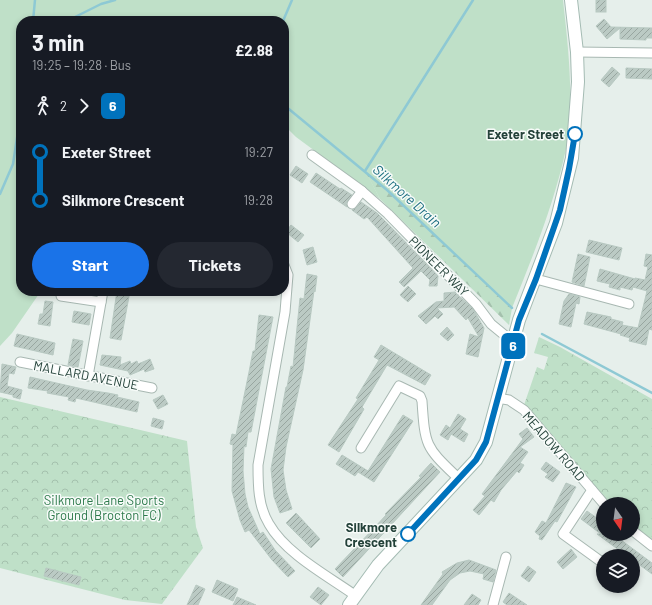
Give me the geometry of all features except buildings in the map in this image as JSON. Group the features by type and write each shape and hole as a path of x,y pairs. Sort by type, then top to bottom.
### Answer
{"street":[{"path":"286,296 285,312 258,465 258,486 261,503 269,524 286,545 352,600 378,565 476,460 486,442 519,320 536,279 556,223 572,158 578,82 577,52 571,0"},
{"path":"577,52 652,53"},
{"name":"PIONEER WAY","path":"312,155 362,191 388,214 476,304 491,324 514,343"},
{"path":"352,204 362,191"},
{"path":"536,279 629,304"},
{"path":"61,296 101,302"},
{"path":"88,376 102,296"},
{"name":"MALLARD AVENUE","path":"20,362 152,388"},
{"path":"361,448 399,386 420,396 422,401 426,442 431,452 459,479"},
{"name":"MEADOW ROAD","path":"497,398 509,400 524,410 598,497"},
{"path":"592,490 562,534 596,558"},
{"path":"640,537 652,546"},
{"path":"493,605 506,557"}],"green space":[{"path":"0,0 563,0 570,74 569,132 561,169 549,210 512,308 366,172 380,199 296,137 289,130 289,16 16,16 16,296 38,296 12,333 0,346"},
{"path":"365,171 512,308 509,325 380,199"},
{"path":"539,337 560,347 652,399 652,541 640,532 640,497 603,497 524,405 537,367 544,370 548,357 534,353"},
{"name":"Silkmore Lane Sports Ground (Brocton FC)","path":"0,397 187,441 196,527 203,548 162,604 125,600 0,568"}],"waterway":[{"path":"33,16 35,0"},
{"path":"77,16 101,4 115,0"},
{"path":"285,16 292,0"},
{"path":"365,171 473,0"},
{"name":"Silkmore Drain","path":"289,109 387,190 512,308"},
{"path":"0,194 13,164 16,144"},
{"name":"Silkmore Drain","path":"542,334 652,393"}],"bus line":[{"name":"6","path":"408,534 476,460 486,442 497,398 511,355 519,320 536,279 560,210 572,158 575,134"}],"place":[{"name":"Exeter Street","path":"575,134"},
{"name":"Silkmore Crescent","path":"408,534"}]}
